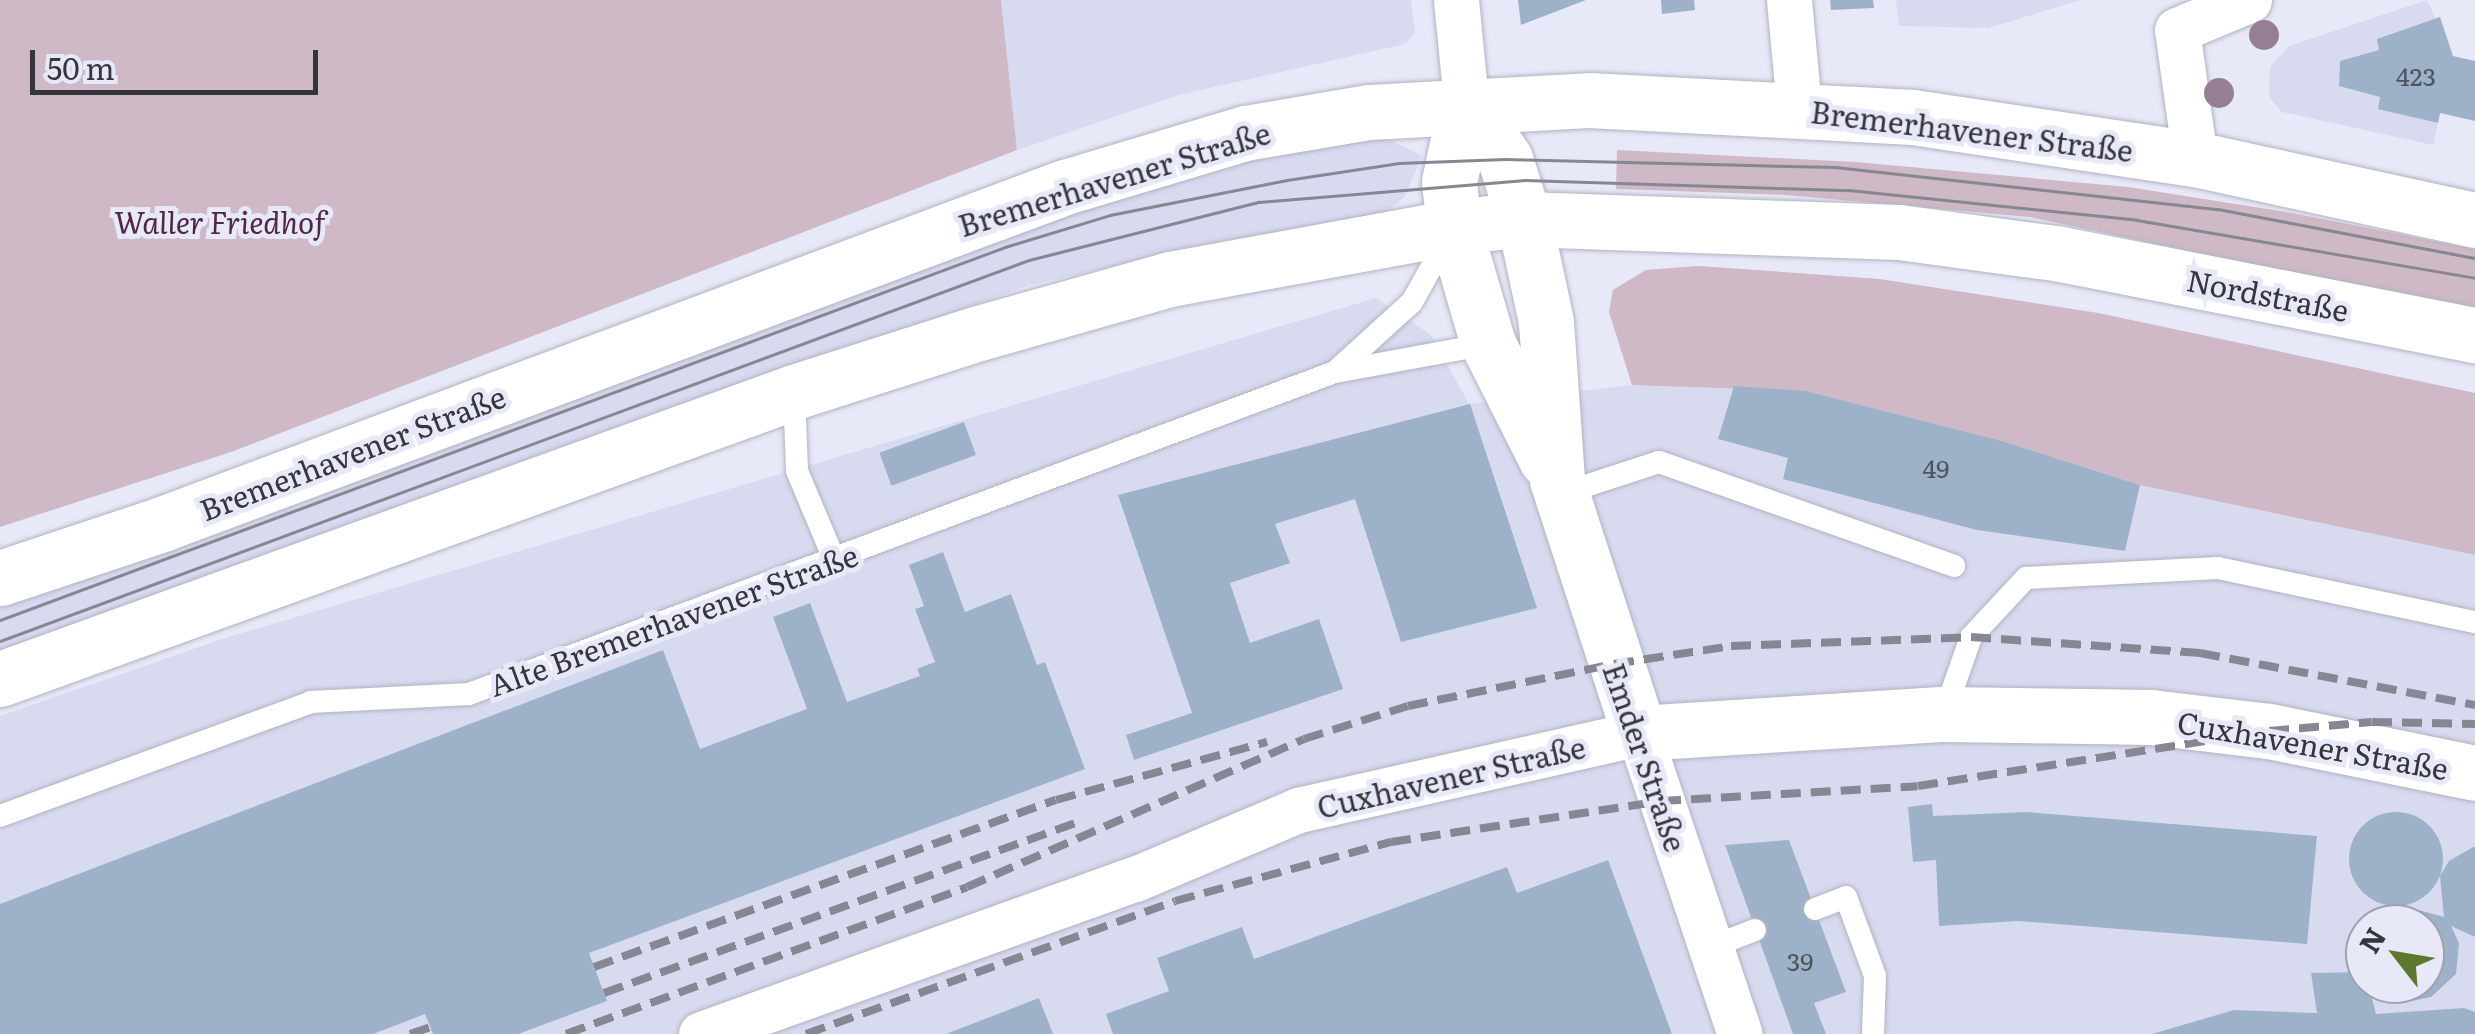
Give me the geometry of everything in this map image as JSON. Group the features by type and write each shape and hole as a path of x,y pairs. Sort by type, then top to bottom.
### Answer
{"main road":[{"name":"Bremerhavener Straße","path":"0,578 162,524 1065,187 1245,133 1466,102 1798,108 1913,117 2195,159"},
{"name":"Emder Straße","path":"1466,102 1505,159 1524,220 1546,322 1559,487"},
{"name":"Emder Straße","path":"1466,102 1449,182 1454,227 1488,344 1559,487 1638,733"},
{"path":"2195,159 2475,220"},
{"path":"0,679 794,392 1170,278 1454,227 1524,220"},
{"name":"Nordstraße","path":"1524,220 1898,232 2061,254 2475,335"},
{"name":"Cuxhavener Straße","path":"1638,733 1944,714 2151,716 2269,731 2475,773"}],"street":[{"name":"Emder Straße","path":"1456,0 1466,102"},
{"path":"1789,0 1798,108"},
{"path":"2195,159 2177,30 2250,0"},
{"name":"Emder Straße","path":"1638,733 1740,1034"},
{"name":"Cuxhavener Straße","path":"701,1034 1135,879 1298,810 1638,733"}],"lane":[{"name":"Alte Bremerhavener Straße","path":"1335,372 1412,302 1454,227"},
{"name":"Alte Bremerhavener Straße","path":"0,816 311,702 469,694 1335,372 1488,344"},
{"path":"794,392 797,470 834,559"},
{"path":"1559,487 1659,462 1954,566"},
{"path":"1944,714 1972,637 1992,608 2026,578 2218,568 2475,622"},
{"path":"1815,909 1846,897 1874,976 1873,1034"},
{"path":"1710,947 1756,930"}],"shaded area":[{"path":"1001,0 1411,0 1415,33 1405,44 1179,95 1017,150"},
{"path":"1896,0 2080,0 1989,28 1899,26"},
{"path":"2427,0 2453,56 2433,145 2282,112 2269,97 2270,67 2289,46"},
{"path":"1382,136 1422,156 1405,196 1384,215 1231,239 1026,286 0,664 0,599 951,248 1221,160"},
{"path":"1698,266 1879,279 2098,313 2475,393 2475,1034 0,1034 0,716 225,638 1376,298 1431,335 1469,404 1632,385 1609,312 1613,290 1646,270"}],"green space":[{"name":"Waller Friedhof","path":"0,0 1001,0 1017,150 231,452 0,527"},
{"path":"1617,150 1856,162 2128,187 2292,213 2475,249 2475,312 2030,217 1786,195 1616,189"},
{"path":"1699,266 1879,279 2098,313 2475,393 2475,555 2140,485 2002,441 1806,391 1632,385 1609,312 1613,290 1646,270"}],"building":[{"path":"1518,0 1586,0 1521,25"},
{"path":"1661,0 1694,0 1695,10 1662,14"},
{"path":"1830,0 1873,0 1874,8 1831,10"},
{"path":"2440,17 2453,56 2475,61 2475,121 2440,113 2438,123 2378,109 2380,97 2339,86 2340,61 2379,50 2377,39"},
{"path":"1734,386 1806,391 2002,441 2140,485 2125,551 1977,530 1783,479 1788,458 1718,439"},
{"path":"1470,404 1537,608 1401,642 1355,499 1275,524 1290,563 1230,583 1250,643 1319,619 1343,689 1134,760 1126,735 1192,713 1118,495"},
{"path":"964,422 976,455 891,486 879,453"},
{"path":"943,552 965,612 1011,594 1037,665 1045,662 1085,769 589,953 607,1001 518,1034 433,1034 425,1014 373,1034 0,1034 0,904 663,650 700,749 807,709 773,617 810,603 847,702 920,676 917,669 935,662 915,609 924,606 909,565"},
{"path":"1932,804 1933,816 2027,812 2317,836 2307,944 2018,921 1939,926 1936,860 1913,862 1908,807"},
{"path":"2387,813 2405,813 2422,820 2435,833 2442,850 2442,868 2435,885 2422,898 2408,904 2384,904 2370,898 2357,885 2350,868 2350,850 2357,833 2370,820"},
{"path":"1789,840 1846,992 1814,1003 1826,1034 1793,1034 1725,845"},
{"path":"2475,846 2475,937 2451,926 2459,943 2456,974 2445,984 2445,904 2440,876 2449,861"},
{"path":"1608,860 1672,1034 1113,1034 1106,1014 1169,991 1157,958 1242,927 1254,959 1507,867 1517,893"},
{"path":"2345,972 2345,1004 2373,1004 2376,1014 2464,1008 2475,1012 2475,1034 2152,1034 2234,1010 2317,1013 2311,973"},
{"path":"1039,998 1053,1034 946,1034"}],"tram line":[{"path":"0,620 1005,247 1110,215 1287,180 1399,163 1505,159 1835,167 2218,209 2475,258"},
{"path":"0,641 1029,260 1259,202 1525,180 1849,190 2137,220 2475,278"}],"railway":[{"path":"566,1034 967,887 1304,739 1408,706 1614,664 1731,646 1971,637 2200,653 2475,705"},
{"path":"806,1034 1175,901 1391,842 1661,801 1918,786 2269,731 2372,722 2475,724"},
{"path":"594,967 1056,800 1267,742"},
{"path":"604,993 1081,821"},
{"path":"410,1034 430,1027"}]}
